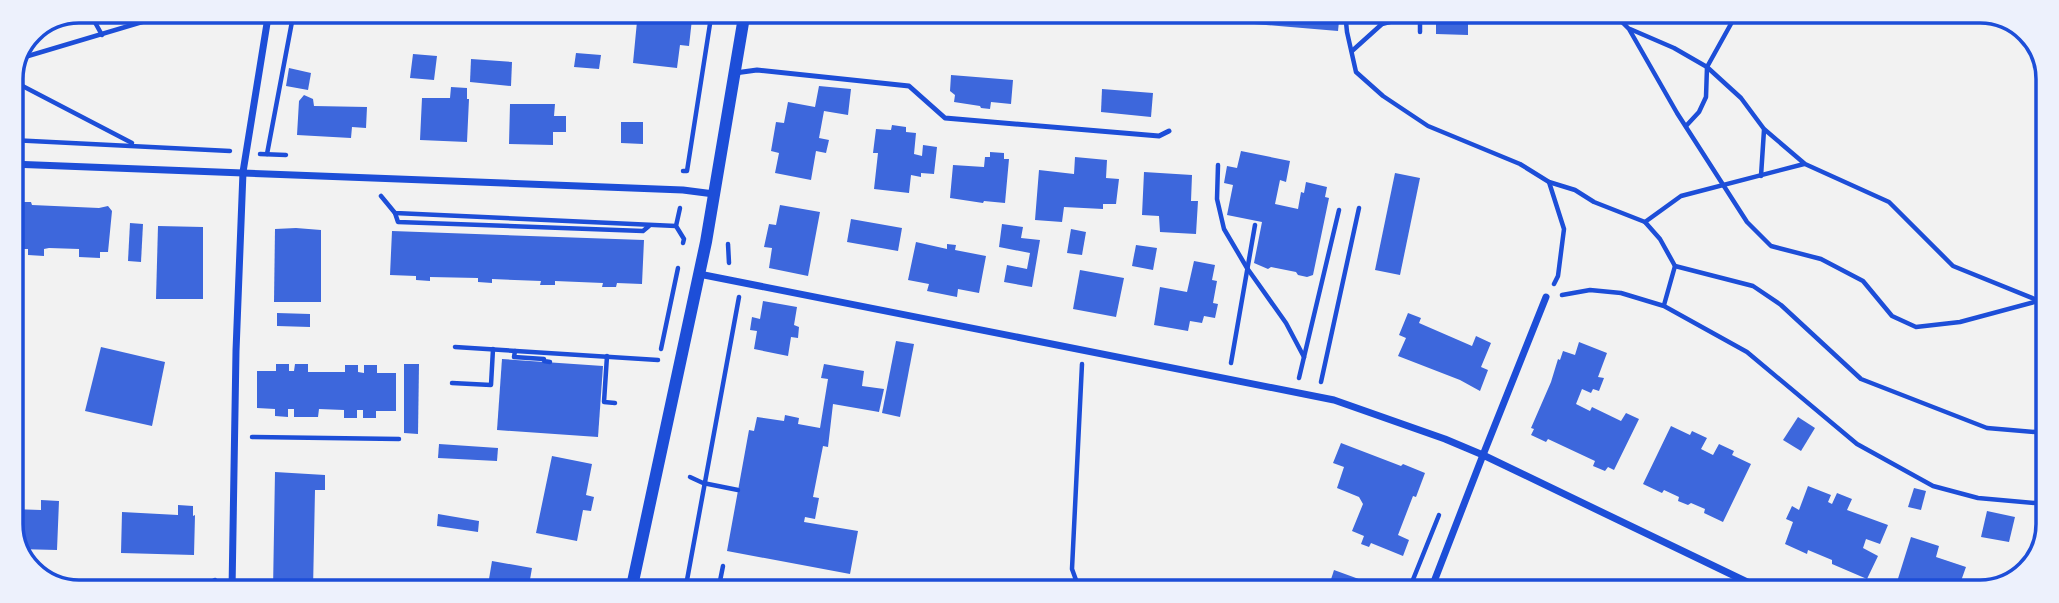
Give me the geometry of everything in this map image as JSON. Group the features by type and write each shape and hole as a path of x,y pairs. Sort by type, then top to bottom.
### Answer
{"street":[{"path":"232,580 236,351 243,172 267,23"},
{"path":"633,580 699,274 743,23"},
{"path":"23,164 683,190 714,194"},
{"path":"699,274 1334,400 1483,455 1743,580"},
{"path":"1435,580 1546,297"}],"lane":[{"path":"735,73 757,70 909,86 945,118 1159,136 1169,131"}],"path":[{"path":"95,23 102,35"},
{"path":"27,56 140,23"},
{"path":"265,173 292,23"},
{"path":"673,171 687,172 710,23"},
{"path":"1347,23 1356,72 1428,127 1520,164 1549,182 1575,190 1594,202 1645,222 1660,239 1675,266 1664,306"},
{"path":"1351,52 1385,23"},
{"path":"1420,23 1420,32"},
{"path":"1623,23 1723,186 1747,222 1771,246 1821,258 1863,281 1892,316 1916,327 1960,322 2036,302"},
{"path":"1686,126 1699,112 1706,97 1707,67 1731,23"},
{"path":"1629,29 1674,48 1707,67 1741,98 1764,129 1805,164 1889,202 1954,267 2036,300"},
{"path":"23,87 136,145"},
{"path":"1761,176 1764,129"},
{"path":"225,172 231,138"},
{"path":"23,141 294,155"},
{"path":"1645,222 1681,197 1805,164"},
{"path":"1218,165 1217,200 1224,229 1247,268 1286,323 1304,358"},
{"path":"1549,182 1564,229 1558,276"},
{"path":"374,194 382,197 398,222 643,231 650,225"},
{"path":"680,208 676,226 684,239 682,248"},
{"path":"1318,397 1359,208"},
{"path":"1295,392 1339,209"},
{"path":"395,214 676,226"},
{"path":"1231,363 1255,225"},
{"path":"730,233 727,247 729,263 736,266"},
{"path":"656,372 680,258"},
{"path":"1675,266 1753,286 1782,305 1861,379 1987,428 2036,432"},
{"path":"1546,297 1590,290 1621,293 1664,306 1747,352 1857,444 1933,486 1978,498 2036,503"},
{"path":"687,580 739,295"},
{"path":"455,347 658,360"},
{"path":"452,383 491,385 493,349"},
{"path":"514,351 514,357 544,359 550,363 551,353"},
{"path":"607,356 602,402 615,403"},
{"path":"1076,580 1072,569 1082,363"},
{"path":"252,451 252,437 400,439"},
{"path":"690,477 703,483 738,490"},
{"path":"1413,580 1443,505"},
{"path":"720,580 723,566"},
{"path":"214,580 218,577"}],"building":[{"path":"637,23 692,23 689,46 680,45 677,68 633,63"},
{"path":"1242,23 1339,23 1338,31"},
{"path":"1436,23 1468,23 1468,35 1436,34"},
{"path":"576,53 601,55 599,69 574,67"},
{"path":"413,54 437,56 434,80 410,78"},
{"path":"471,59 512,62 511,86 470,82"},
{"path":"289,68 311,73 308,90 286,86"},
{"path":"951,75 1013,80 1011,104 991,102 990,109 954,102 955,95 950,91"},
{"path":"819,86 851,89 848,115 824,111 819,138 829,140 826,153 816,151 811,180 775,173 779,153 771,151 776,122 784,123 788,102 815,107"},
{"path":"451,87 467,88 467,142 420,140 422,98 450,98"},
{"path":"1102,89 1153,93 1151,117 1101,112"},
{"path":"304,95 313,99 314,106 367,107 366,128 352,127 351,138 297,135 299,101"},
{"path":"510,104 555,104 554,116 566,116 566,132 553,132 553,145 509,144"},
{"path":"621,122 643,122 643,144 621,143"},
{"path":"892,125 906,127 906,132 916,133 914,154 922,156 923,145 937,147 934,174 921,173 921,177 911,175 909,193 874,189 878,153 873,153 876,129 891,130"},
{"path":"1241,151 1290,161 1286,182 1280,180 1275,204 1298,209 1306,182 1327,187 1325,197 1329,198 1313,275 1307,277 1296,272 1271,267 1268,269 1254,263 1262,222 1227,215 1233,185 1224,183 1227,166 1237,168"},
{"path":"990,152 1004,153 1004,159 1009,159 1005,203 950,198 953,165 984,167 985,157 990,157"},
{"path":"1075,157 1107,160 1106,178 1119,179 1116,204 1103,204 1103,209 1064,207 1062,222 1035,220 1039,170 1074,174"},
{"path":"1144,172 1192,175 1191,201 1198,201 1196,234 1160,232 1159,216 1142,215"},
{"path":"1395,173 1420,178 1400,275 1375,270"},
{"path":"23,203 99,208 108,206 112,211 108,252 100,252 100,258 79,257 79,249 49,248 44,249 44,256 28,255 28,249 23,249"},
{"path":"780,205 820,212 808,276 769,268 772,248 764,247 769,224 776,225"},
{"path":"851,219 902,228 898,251 847,242"},
{"path":"130,223 143,224 141,262 128,261"},
{"path":"1002,224 1023,227 1021,238 1040,240 1032,287 1004,282 1007,265 1027,269 1030,253 999,247"},
{"path":"158,226 203,227 203,299 156,299"},
{"path":"275,229 321,230 321,302 274,302"},
{"path":"1071,229 1086,232 1082,255 1067,253"},
{"path":"392,231 644,240 642,284 617,283 616,287 602,287 603,283 555,281 555,285 540,285 541,281 492,279 492,283 478,282 478,278 430,277 430,281 416,280 416,276 390,275"},
{"path":"916,242 947,249 947,244 956,245 955,250 986,256 979,293 958,289 957,297 927,291 929,284 908,280"},
{"path":"1136,245 1157,248 1153,270 1132,266"},
{"path":"1194,261 1215,265 1212,280 1217,281 1213,303 1218,304 1215,318 1204,316 1202,323 1190,321 1188,331 1154,325 1160,287 1187,292"},
{"path":"1080,270 1124,278 1116,317 1073,309"},
{"path":"763,301 797,307 794,325 799,327 798,338 791,337 788,356 754,349 757,331 750,330 752,317 760,319"},
{"path":"277,313 310,314 310,327 277,326"},
{"path":"1408,313 1421,318 1419,323 1472,346 1476,336 1491,343 1481,367 1488,370 1480,391 1460,380 1398,356 1406,338 1399,335"},
{"path":"896,341 914,344 900,417 882,413"},
{"path":"1579,342 1607,353 1598,377 1604,378 1599,391 1593,389 1591,393 1582,389 1576,404 1590,411 1592,407 1621,421 1626,413 1639,419 1614,470 1608,467 1605,471 1593,466 1595,461 1548,439 1546,442 1531,435 1534,429 1531,428 1558,359 1560,360 1563,351 1575,355"},
{"path":"101,347 165,362 152,426 85,411"},
{"path":"502,359 603,366 598,437 497,430"},
{"path":"276,364 289,364 289,371 294,371 295,364 308,364 308,372 345,372 345,365 358,365 358,372 364,373 364,365 377,365 377,373 396,373 396,411 376,411 376,418 363,418 363,410 357,410 357,418 344,418 344,410 319,409 318,417 294,417 294,409 288,409 288,417 275,416 275,409 257,408 257,371 276,371"},
{"path":"404,364 419,364 418,434 404,433"},
{"path":"824,364 864,371 862,386 884,389 879,412 833,404 828,447 823,446 813,497 819,498 815,519 805,517 804,522 858,531 850,574 727,551 749,430 754,431 757,417 784,421 785,415 799,418 798,424 820,428 828,379 821,378"},
{"path":"1798,417 1815,428 1801,451 1783,440"},
{"path":"1671,426 1690,435 1692,431 1707,438 1701,449 1713,455 1719,444 1734,451 1732,455 1751,464 1723,522 1704,513 1705,509 1678,501 1679,497 1643,484"},
{"path":"1341,443 1425,473 1398,535 1409,540 1403,556 1371,543 1369,547 1361,544 1364,536 1352,531 1363,504 1359,497 1337,488 1344,467 1333,463"},
{"path":"439,444 498,448 497,461 438,458"},
{"path":"552,456 592,464 586,495 594,497 591,511 583,510 577,541 536,533"},
{"path":"275,472 325,475 325,490 315,490 313,580 273,580"},
{"path":"1808,486 1831,495 1828,502 1832,504 1837,493 1852,499 1847,510 1888,525 1880,544 1866,539 1863,548 1878,556 1867,579 1832,564 1832,560 1808,550 1807,554 1785,544 1793,522 1786,519 1792,506 1799,510"},
{"path":"1914,488 1926,491 1921,510 1908,507"},
{"path":"41,500 59,501 57,550 29,549 23,528 23,509 41,510"},
{"path":"178,505 193,506 194,555 121,553 122,512 178,515"},
{"path":"1987,511 2015,517 2009,542 1981,537"},
{"path":"438,514 479,521 478,532 437,526"},
{"path":"1911,537 1939,546 1936,557 1966,567 1961,580 1898,580"},
{"path":"492,561 532,568 530,580 489,580"},
{"path":"1334,570 1362,580 1331,580"}]}
